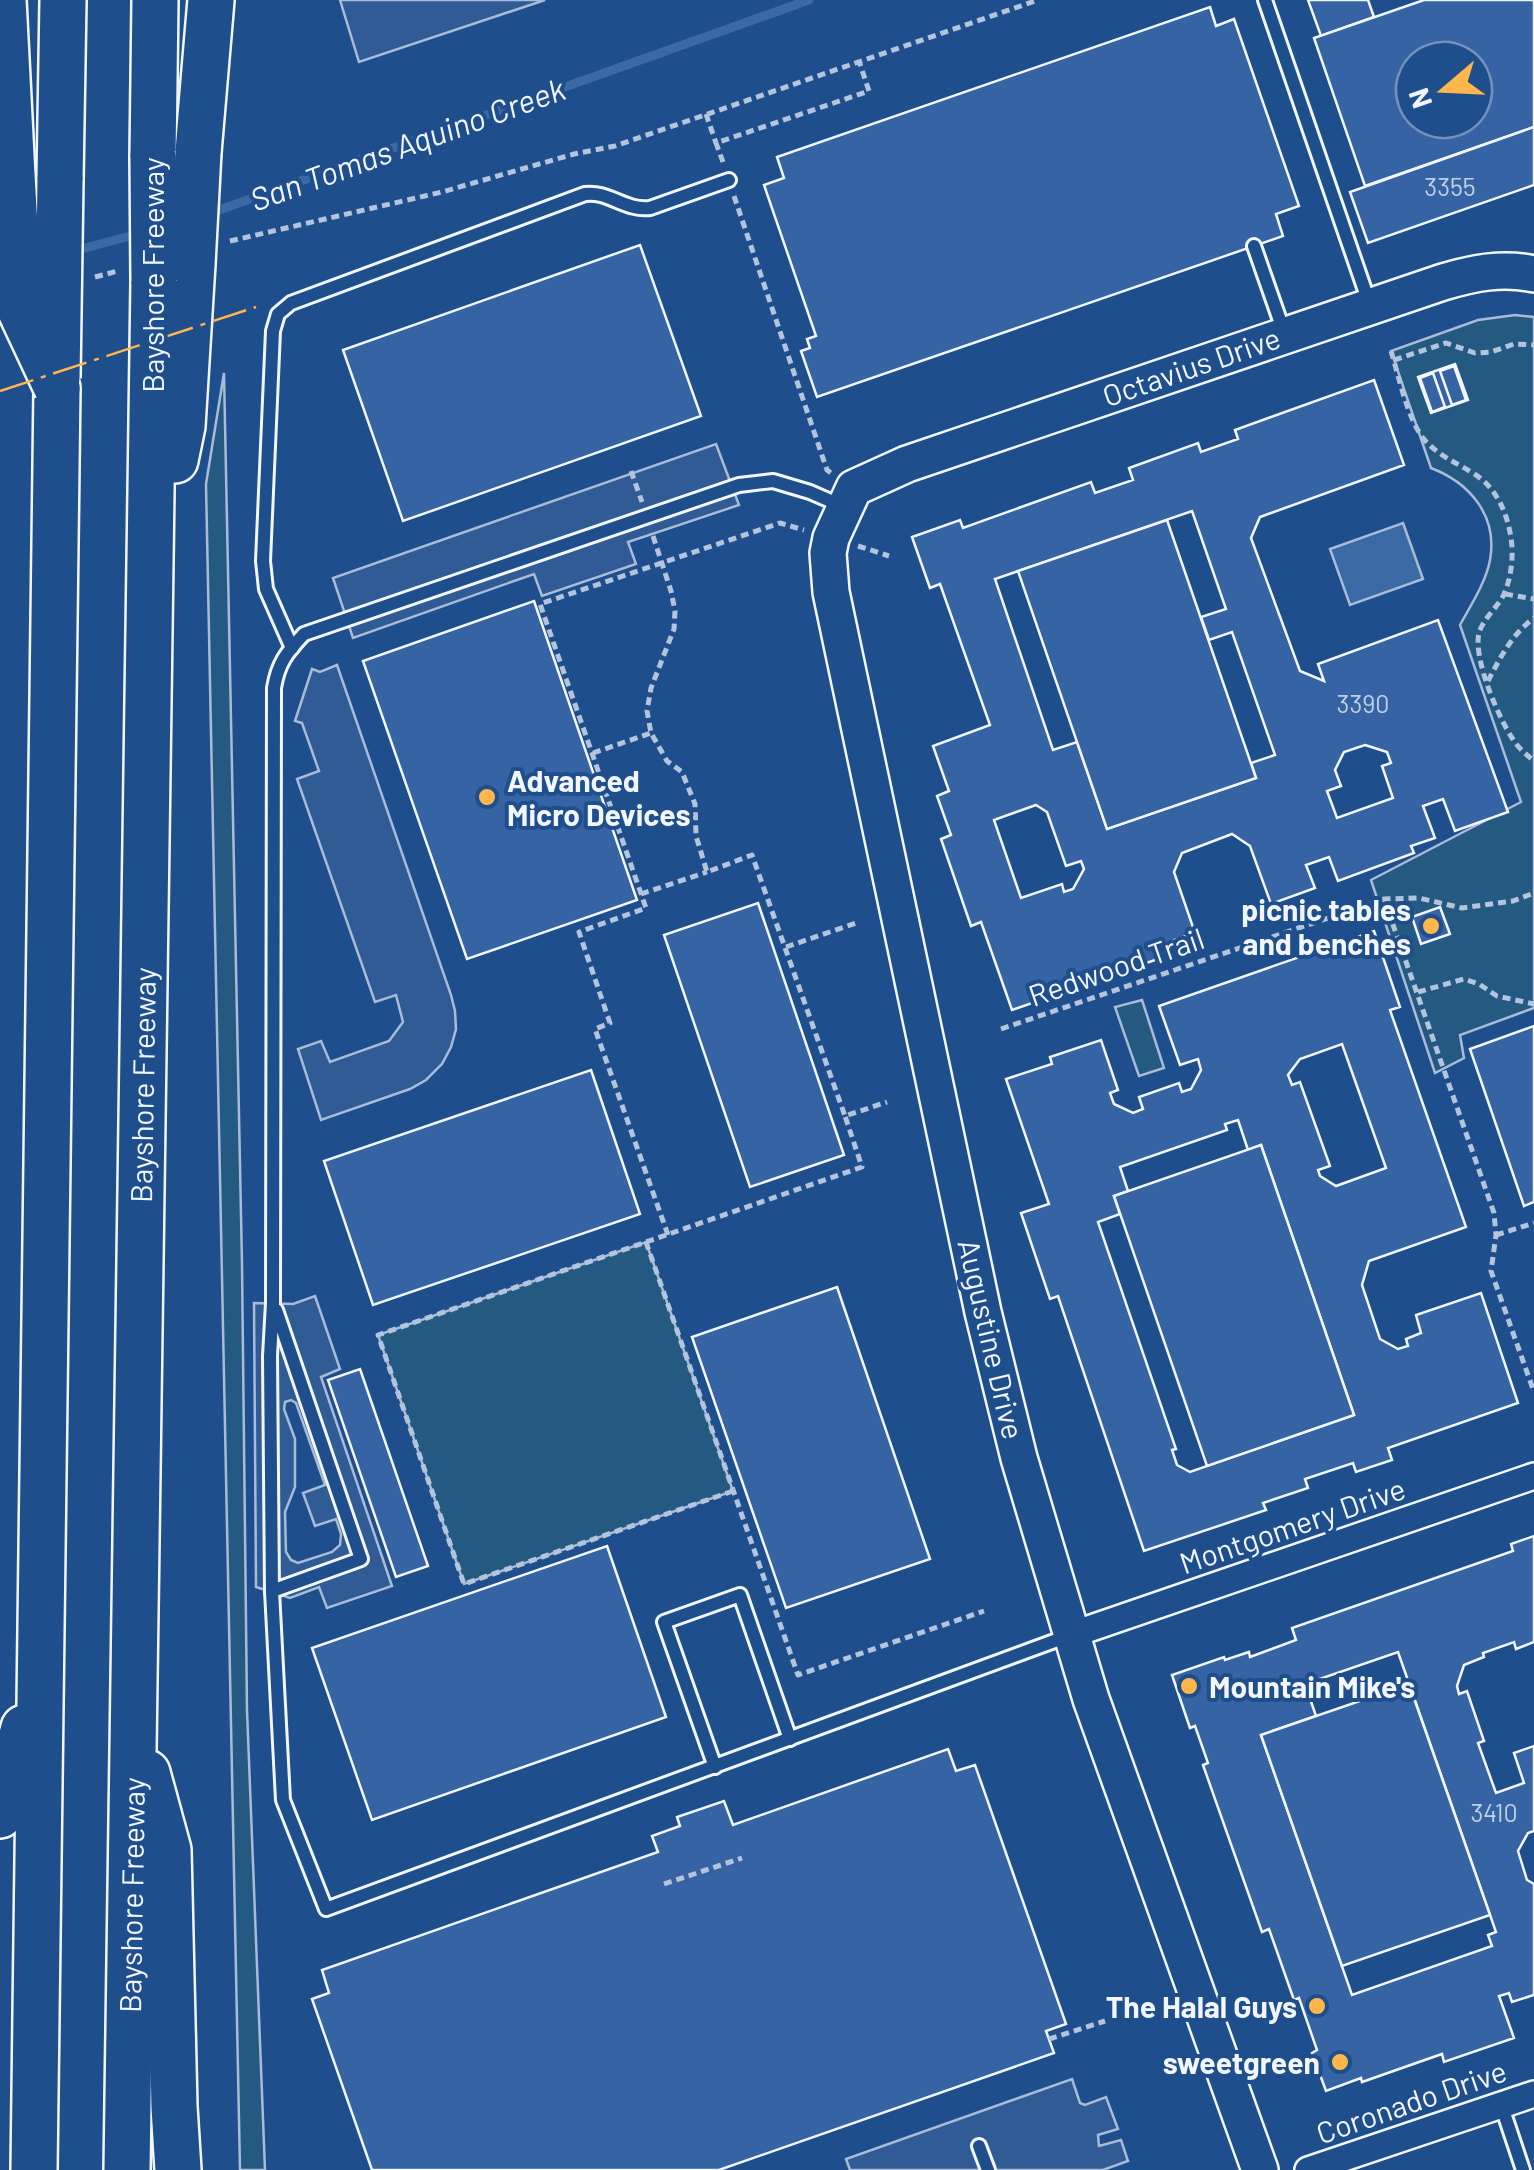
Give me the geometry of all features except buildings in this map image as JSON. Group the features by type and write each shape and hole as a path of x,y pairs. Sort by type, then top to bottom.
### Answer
{"highway":[{"path":"3,0 20,309 57,388"},
{"path":"34,2170 62,0"},
{"name":"Bayshore Freeway","path":"126,2170 149,590 173,272 153,157 154,0"},
{"path":"173,272 198,152 211,0"},
{"path":"0,1816 39,1678"},
{"path":"133,1718 168,1850 178,2170"}],"street":[{"name":"Octavius Drive","path":"843,511 907,464 1284,334 1476,272 1534,274"},
{"name":"Augustine Drive","path":"843,511 828,553 831,592 984,1312 1019,1458 1071,1635 1260,2170"},
{"name":"Montgomery Drive","path":"1071,1635 1534,1476"},
{"name":"Coronado Drive","path":"1308,2170 1534,2094"}],"lane":[{"path":"1265,0 1370,306"},
{"path":"292,648 266,589 263,561 278,314 291,303 586,194 598,193 628,207 650,208 729,180"},
{"path":"1254,246 1284,334"},
{"path":"843,511 810,492 773,481 739,484 304,634 277,670 270,1356 272,1591 284,1800 326,1909 1071,1635"},
{"path":"272,1591 361,1559 273,1303"},
{"path":"715,1766 664,1622 740,1595 790,1739"},
{"path":"1501,2104 1524,2170"},
{"path":"979,2146 988,2170"}],"path":[{"path":"442,192 615,146 1038,0"},
{"path":"716,144 869,91 858,62"},
{"path":"706,114 843,511 890,556"},
{"path":"1394,360 1446,343 1475,352 1491,352 1514,344 1534,345"},
{"path":"1390,352 1416,429 1442,456 1478,476 1493,490 1505,514 1512,562 1505,594 1478,635 1480,654 1504,724 1519,748 1534,761"},
{"path":"631,472 675,612 674,629 651,688 647,712 650,734 668,761 682,772 689,788 706,872"},
{"path":"668,1235 595,1029 610,1023 579,932 646,908 540,604 780,523 843,511"},
{"path":"1505,594 1534,599"},
{"path":"1488,681 1506,646 1534,618"},
{"path":"593,753 650,734"},
{"path":"641,894 752,856 862,1168 378,1335 464,1584 732,1491"},
{"name":"Redwood Trail","path":"1001,1029 1384,899 1419,898 1462,908 1513,901 1534,893"},
{"path":"1384,899 1494,1213 1496,1235 1491,1271 1534,1392"},
{"path":"786,946 856,923"},
{"path":"1418,992 1464,979 1497,996 1534,1004"},
{"path":"844,1116 887,1102"},
{"path":"1496,1235 1534,1223"},
{"path":"646,1242 798,1676 984,1611"},
{"path":"664,1884 742,1858"},
{"path":"1049,2040 1105,2021"}],"shaded area":[{"path":"340,0 545,0 359,62"},
{"path":"1515,315 1534,317 1534,1008 1460,1035 1464,1058 1435,1073 1371,880 1521,802 1460,625 1488,568 1490,529 1469,492 1431,468 1391,351 1478,320"},
{"path":"224,373 247,1710 265,2170 240,2170 206,484"},
{"path":"716,444 739,505 628,542 636,564 542,596 534,574 353,638 333,578"},
{"path":"1403,523 1423,579 1350,605 1330,549"},
{"path":"337,665 451,995 456,1029 442,1064 426,1080 321,1120 298,1049 321,1041 330,1062 389,1041 403,1022 396,995 375,1002 297,779 319,771 302,723 295,721 312,669 320,672"},
{"path":"1142,1000 1164,1068 1139,1076 1115,1007"},
{"path":"646,1242 733,1491 464,1584 378,1335"},
{"path":"315,1296 340,1369 321,1377 392,1586 327,1608 319,1587 290,1598 256,1587 254,1303 293,1304","holes":["285,1402 296,1403 325,1485 303,1493 315,1526 336,1519 341,1534 340,1545 332,1552 298,1563 286,1552 285,1512 295,1487 295,1439 284,1409"]},
{"path":"1072,2079 1080,2103 1085,2105 1106,2097 1118,2129 1098,2135 1099,2146 1121,2140 1128,2161 1103,2170 850,2170 846,2159"}],"waterway":[{"name":"San Tomas Aquino Creek","path":"208,214 809,0"},
{"name":"San Tomas Aquino Creek","path":"74,251 141,233"}],"power":[{"path":"0,391 256,307"}],"place":[{"name":"Advanced Micro Devices","path":"487,797"},
{"name":"picnic tables and benches","path":"1431,926"},
{"name":"Mountain Mike's","path":"1189,1686"},
{"name":"The Halal Guys","path":"1317,2006"},
{"name":"sweetgreen","path":"1340,2062"}]}
